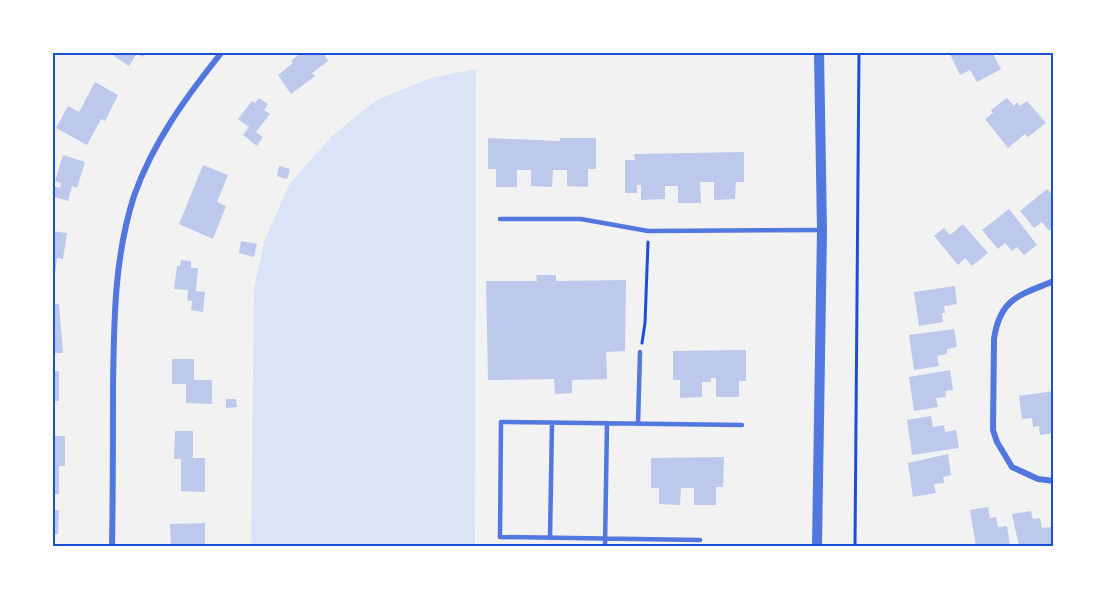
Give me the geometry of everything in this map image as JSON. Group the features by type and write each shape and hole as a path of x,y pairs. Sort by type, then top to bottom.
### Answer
{"street":[{"path":"112,546 114,311 120,250 135,196 159,140 188,94 222,52"},
{"path":"817,546 822,230 819,52"},
{"path":"1053,281 1021,294 1011,300 1002,311 994,339 993,430 1003,454 1012,467 1038,479 1053,481"}],"lane":[{"path":"500,219 581,219 648,231 822,230"},
{"path":"638,424 640,352"},
{"path":"700,540 500,537 501,422 742,425"},
{"path":"550,538 552,423"},
{"path":"605,546 607,423"}],"path":[{"path":"855,546 859,52"},
{"path":"640,352 645,323 648,231"}],"shaded area":[{"path":"476,69 475,546 251,546 254,289 265,239 290,183 332,136 375,101 430,78"}],"building":[{"path":"116,52 146,52 143,57 137,53 129,66 114,56"},
{"path":"302,52 323,52 328,61 312,73 315,76 291,94 278,75"},
{"path":"949,52 992,52 1001,69 977,82 970,70 960,75"},
{"path":"95,82 118,95 105,121 101,119 87,145 56,128 68,106 79,112"},
{"path":"259,98 268,104 264,110 270,114 256,132 263,137 257,146 243,135 249,127 238,119 252,101 255,103"},
{"path":"1007,98 1014,106 1017,102 1020,106 1027,101 1046,123 1028,137 1025,134 1008,148 985,119 993,113 991,110"},
{"path":"488,138 560,141 560,138 596,138 596,169 588,169 588,187 567,186 567,170 553,170 552,187 531,186 531,170 517,170 517,187 496,187 496,169 488,169"},
{"path":"744,152 744,182 736,182 735,199 714,200 714,182 700,182 701,203 678,203 678,186 665,186 665,199 641,200 641,185 637,185 637,193 625,193 625,160 635,160 634,154"},
{"path":"63,155 85,162 77,188 72,186 68,201 52,196 54,186 60,188 61,183 55,181"},
{"path":"203,165 228,175 217,202 226,206 213,239 179,224"},
{"path":"279,166 290,169 287,179 277,176"},
{"path":"1047,189 1054,197 1054,226 1049,231 1042,222 1034,228 1020,211"},
{"path":"1009,209 1037,245 1024,255 1017,247 1012,251 1005,243 998,249 982,230"},
{"path":"963,224 988,253 972,266 965,258 958,265 934,236 944,228 950,235"},
{"path":"52,231 67,233 63,259 57,258 55,274 52,274"},
{"path":"241,241 257,244 254,257 239,253"},
{"path":"181,260 191,261 191,268 198,268 196,291 205,292 203,312 191,310 192,301 187,300 188,290 174,289 177,266 180,266"},
{"path":"536,275 556,275 556,281 626,280 625,351 606,352 607,379 572,380 572,393 555,394 554,379 488,380 486,281 537,281"},
{"path":"955,286 957,304 944,306 943,322 919,326 914,292"},
{"path":"52,304 59,304 63,353 52,353"},
{"path":"954,329 957,347 947,349 947,354 937,356 939,366 914,370 909,335"},
{"path":"746,350 746,381 739,381 739,397 716,397 716,378 711,378 711,382 702,382 702,397 680,398 680,380 673,380 673,351"},
{"path":"172,359 194,359 194,380 212,380 212,404 186,403 186,384 172,384"},
{"path":"950,370 953,390 945,391 946,397 936,398 938,407 914,411 909,377"},
{"path":"52,371 59,371 59,401 55,401 55,420 52,420"},
{"path":"1054,391 1054,433 1040,435 1039,426 1033,427 1032,418 1022,419 1019,396"},
{"path":"226,399 236,399 237,407 226,408"},
{"path":"931,416 933,427 944,425 945,432 956,430 959,448 912,455 907,420"},
{"path":"175,431 193,431 193,458 205,458 205,492 181,491 181,459 174,459"},
{"path":"52,436 65,436 65,466 59,466 59,494 52,494"},
{"path":"948,454 951,475 943,477 944,483 934,484 936,493 913,497 908,463"},
{"path":"724,457 723,487 716,487 716,505 694,505 694,488 681,488 680,505 659,504 659,488 651,488 651,458"},
{"path":"988,507 990,518 996,517 998,527 1007,526 1010,546 976,546 970,510"},
{"path":"52,510 59,510 58,534 52,534"},
{"path":"1031,511 1033,519 1040,518 1042,528 1051,527 1054,546 1019,546 1012,514"},
{"path":"205,523 205,546 171,546 170,524"}]}
